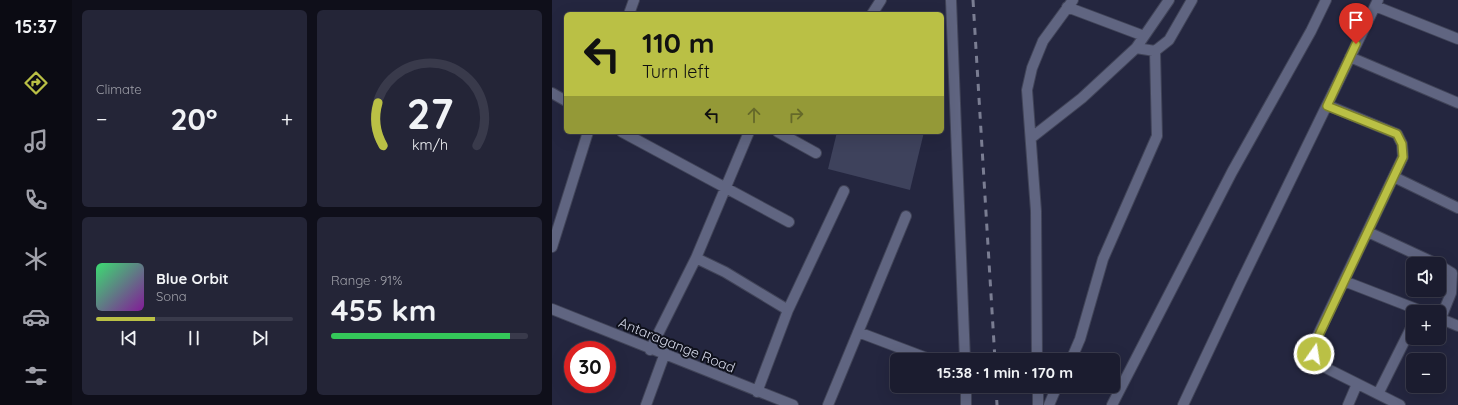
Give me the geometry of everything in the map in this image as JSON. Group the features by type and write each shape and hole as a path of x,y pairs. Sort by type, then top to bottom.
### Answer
{"street":[{"path":"630,12 634,0"},
{"path":"873,12 881,0"},
{"path":"951,0 965,353"},
{"path":"1032,138 1082,98 1136,48 1169,0"},
{"path":"1155,52 1169,40 1192,0"},
{"path":"1112,405 1232,172 1311,31 1326,0"},
{"path":"1183,405 1377,3 1458,39"},
{"path":"1037,353 1036,211 1032,138 1027,90 1032,68 1043,41 1070,4 1144,36"},
{"path":"1136,48 1155,52"},
{"path":"1074,353 1080,339 1102,260 1157,136 1155,52"},
{"path":"1350,57 1458,103"},
{"path":"552,93 564,100"},
{"path":"1327,106 1397,134 1402,144 1403,157 1318,337 1314,354 1320,365 1400,405"},
{"path":"552,247 587,134"},
{"path":"626,134 789,222"},
{"path":"650,350 696,258 724,187 748,134"},
{"path":"782,134 816,153"},
{"path":"1394,177 1458,208"},
{"path":"757,392 788,310 844,191"},
{"path":"828,405 906,216"},
{"path":"1368,232 1423,257"},
{"path":"696,258 725,272 788,310"},
{"path":"1446,269 1452,273 1451,293 1446,305"},
{"path":"1344,281 1406,305"},
{"name":"Antaragange Road","path":"552,309 650,350 665,354 757,392 770,401 793,405"},
{"path":"1446,321 1458,326"},
{"path":"858,332 914,353"},
{"path":"1378,394 1406,338"},
{"path":"646,405 665,354"},
{"path":"1348,405 1357,384"},
{"path":"966,393 966,405"},
{"path":"1038,393 1038,405"},
{"path":"1049,405 1054,393"}],"building":[{"path":"837,134 924,134 910,190 828,169"}],"railway":[{"path":"973,0 995,353"},
{"path":"996,393 997,405"}],"route":[{"path":"1314,354 1318,337 1403,157 1402,144 1397,134 1327,106 1356,44"}]}
